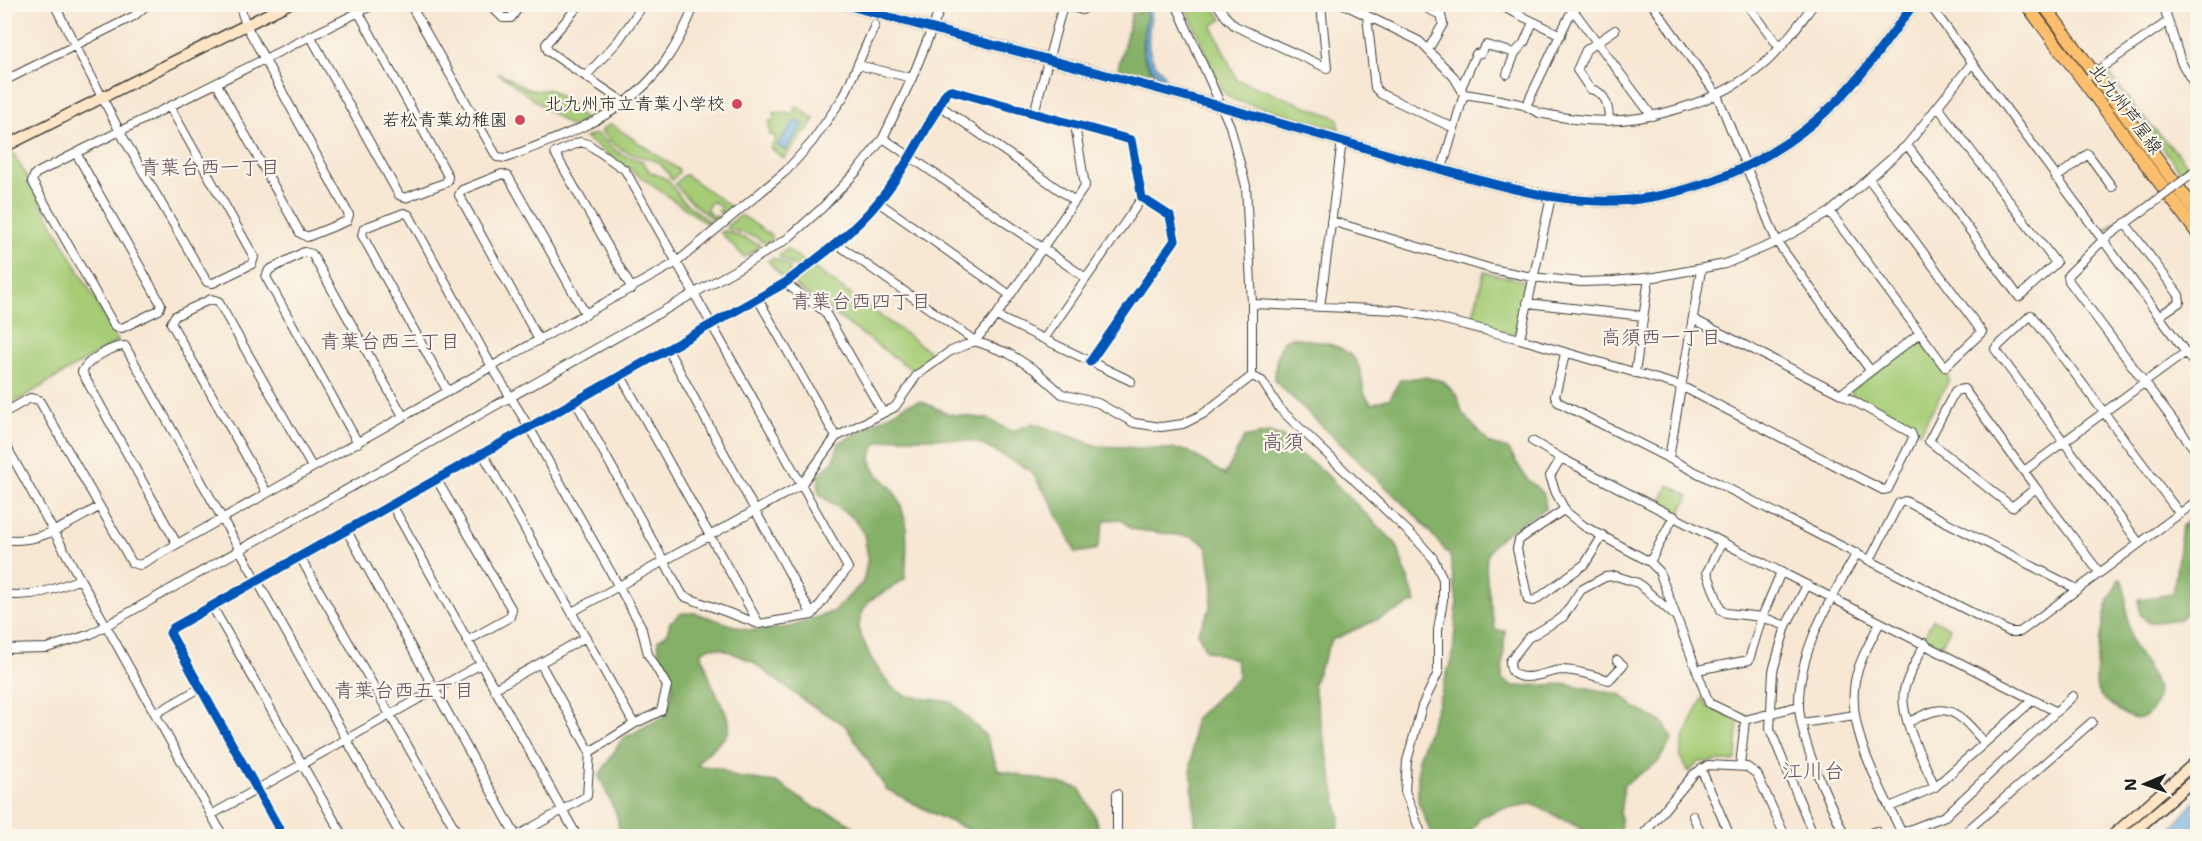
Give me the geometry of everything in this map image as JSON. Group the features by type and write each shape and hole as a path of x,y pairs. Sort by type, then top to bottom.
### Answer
{"main road":[{"name":"北九州芦屋線","path":"2026,4 2198,214"},
{"name":"北九州芦屋線","path":"2043,4 2087,77 2198,234"}],"street":[{"path":"54,4 120,132 207,282 213,284 252,264 254,257 170,107"},
{"path":"4,81 134,16 148,4"},
{"path":"217,84 300,234 307,237 347,221 349,215 246,25 239,4"},
{"path":"4,147 288,4"},
{"path":"76,153 161,304 159,310 122,328 115,327 32,181 35,174 76,153 359,13 375,4"},
{"path":"410,4 497,157 506,158 589,124 625,104 659,72 674,51 695,4"},
{"path":"489,4 503,18 511,18 521,4"},
{"path":"580,4 546,44 548,51 625,104"},
{"path":"586,76 618,41 644,4"},
{"path":"843,4 1220,106 1442,170 1551,197 1591,200 1651,198 1689,188 1745,167 1776,151 1833,105 1859,76 1914,4"},
{"path":"4,649 47,648 72,642 106,626 694,294 787,239 830,201 884,138 912,78 942,4"},
{"path":"1034,113 1062,5 1082,10 1090,4"},
{"path":"1176,4 1230,126 1246,186 1252,304 1252,376"},
{"path":"1217,4 1235,26 1327,68 1321,4"},
{"path":"1343,4 1359,8 1367,16 1419,41 1454,77 1463,91 1526,106 1537,112 1584,120 1609,121 1652,116 1717,95 1737,84 1780,48 1814,4"},
{"path":"1428,50 1443,24 1441,15 1428,9 1430,4"},
{"path":"1497,4 1561,35"},
{"path":"1652,4 1717,95 1777,242 1870,370"},
{"path":"1748,4 1780,48"},
{"path":"1929,4 2198,369"},
{"path":"2163,4 2181,62 2198,92"},
{"path":"1574,7 1597,43 1652,116"},
{"path":"1526,106 1574,7"},
{"path":"311,37 399,195 405,198 447,182 448,176 359,13"},
{"path":"1367,16 1375,88 1381,94 1454,128"},
{"path":"1507,74 1515,53 1524,43 1533,22"},
{"path":"2087,77 2167,22"},
{"path":"4,413 30,398 39,400 132,563 140,565 677,262 786,171 829,119 844,96 875,25"},
{"path":"1609,121 1609,105 1598,90 1590,89 1577,70 1586,50 1615,30"},
{"path":"1442,170 1463,91 1476,54 1481,53 1485,45 1515,53"},
{"path":"1331,221 1492,269 1532,277 1581,282 1613,282 1701,270 1725,264 1777,242 1806,228 1830,212 1907,145 1972,63"},
{"path":"858,65 912,78"},
{"path":"283,837 170,633 173,628 785,283 837,244 878,202 910,156 946,93 950,90 1131,140 1142,198 1044,339"},
{"path":"939,105 1075,201"},
{"path":"1907,145 2019,297 2056,263 1938,107"},
{"path":"572,612 801,485 836,437 895,406 917,375 949,352 975,341 996,316 1085,186 1075,124"},
{"path":"884,138 1086,278"},
{"path":"1320,307 1342,141"},
{"path":"576,402 683,596 759,624 812,615 848,568 625,170 588,144 580,142 555,153 632,289"},
{"path":"2056,178 2088,154 2112,187"},
{"path":"2198,170 2103,240 2068,275 2069,281 2198,454"},
{"path":"539,340 459,195 462,190 502,174 508,176 586,315"},
{"path":"1830,212 1945,367 1982,332 1869,179"},
{"path":"1520,339 1551,197"},
{"path":"1090,362 1174,240 1170,216 1142,198"},
{"path":"878,202 1010,295"},
{"path":"448,392 362,235 364,228 404,213 409,215 492,367 529,427 641,626 648,654 667,686 661,711 634,724 590,752"},
{"path":"2126,223 2179,295 2180,302 2159,316"},
{"path":"837,244 975,341 1008,353 1035,370 1062,394 1098,403 1134,423 1171,427 1193,419 1221,402 1252,376"},
{"path":"358,442 266,277 268,270 304,252 312,254 403,416"},
{"path":"1669,458 1701,270"},
{"path":"1635,374 1649,278"},
{"path":"785,283 825,312 883,413"},
{"path":"267,493 171,323 175,316 211,299 218,301 312,467"},
{"path":"758,299 836,437"},
{"path":"1527,303 1643,316"},
{"path":"1252,304 1398,310 1520,339 1681,386 1883,490 1888,489 1913,438 1911,433 1841,394 1693,319"},
{"path":"2139,543 1995,349 2031,315 2180,514"},
{"path":"996,316 1131,381"},
{"path":"1841,394 1920,333"},
{"path":"177,544 82,372 85,365 118,346 125,346 401,837"},
{"path":"668,350 812,615"},
{"path":"2024,471 2186,352"},
{"path":"1565,354 1555,396 1558,402 2010,632 2020,632 2198,500"},
{"path":"621,376 759,624"},
{"path":"1252,376 1262,381 1281,409 1417,540 1433,558 1443,579 1443,600 1438,630 1438,673 1422,706 1407,761 1405,791 1422,837"},
{"path":"2036,488 2012,507 1929,441 1955,391 1964,389 2099,572"},
{"path":"1532,441 1722,542 1925,643 2056,712"},
{"path":"4,442 224,837"},
{"path":"483,454 634,724"},
{"path":"1561,458 1550,476 1564,509 1584,526 1650,561 1659,571 1709,703 1745,720 1800,706"},
{"path":"437,480 512,610 510,617 467,641"},
{"path":"1870,560 1899,503 1905,501 2077,589"},
{"path":"392,505 577,837"},
{"path":"4,539 31,540 54,531 99,507"},
{"path":"1564,509 1519,540 1517,549 1528,600 1534,601 1585,564 1603,535"},
{"path":"1650,561 1674,516"},
{"path":"347,531 516,837 587,796 590,752 540,663"},
{"path":"1722,542 1707,572 1721,610 1726,613 1762,617 1786,626"},
{"path":"1845,837 1820,780 1802,723 1800,706 1804,663 1816,629 1857,554"},
{"path":"300,557 392,715 459,837"},
{"path":"1697,670 1749,660 1762,617 1781,572"},
{"path":"1617,660 1623,665 1609,680 1564,670 1520,677 1510,669 1510,661 1528,638 1563,617 1581,591 1605,577 1616,576 1638,583 1675,616"},
{"path":"4,594 30,595 54,590 80,579"},
{"path":"1807,585 1786,626 1773,671 1770,729 1814,837"},
{"path":"212,606 343,837"},
{"path":"1880,622 1860,664 1855,681 1855,715 1858,730 1900,836 1945,816 2073,696"},
{"path":"494,689 586,637"},
{"path":"1925,643 1909,676 1904,692 1904,710 1935,787"},
{"path":"211,815 482,664"},
{"path":"155,714 200,688"},
{"path":"1890,807 1935,787 2033,700"},
{"path":"1908,722 1935,711 1950,711 1960,717 1984,742"},
{"path":"1802,723 1855,715"},
{"path":"1740,766 1745,720"},
{"path":"1961,837 2092,722"},
{"path":"2112,837 2198,760"},
{"path":"1642,837 1694,774 1708,765 1747,767 1757,774 1785,837"},
{"path":"1701,769 1730,837"},
{"path":"2129,837 2198,776"},
{"path":"1117,794 1117,837"},
{"path":"1693,816 1702,837"},
{"path":"1862,837 1876,831 1879,837"}],"green space":[{"path":"1140,5 1147,5 1142,44 1145,61 1160,80 1118,69 1132,13 1139,13"},
{"path":"1185,5 1212,5 1222,19 1212,26 1237,80 1338,118 1339,129 1234,100 1222,91"},
{"path":"498,73 527,89 549,89 569,102 584,122 571,127"},
{"path":"2108,73 2139,113 2188,165 2180,171"},
{"path":"796,106 815,120 784,158 770,148 776,140 773,135 770,135 769,121 774,120 773,113 788,112 791,115"},
{"path":"611,124 679,172 672,180 658,162 618,147 602,133 602,130"},
{"path":"594,134 620,154 642,161 650,172 667,179 683,201 712,224 713,228 585,138"},
{"path":"14,154 118,341 5,408 4,158"},
{"path":"2197,161 2107,231 2104,231"},
{"path":"684,175 734,209 727,216 718,211 721,207 712,201 706,210 714,217 715,215 722,219 717,222 711,218 689,200 675,184"},
{"path":"739,216 743,216 772,236 771,240 766,244 756,237 728,229 727,226"},
{"path":"725,231 759,244 759,248 744,257 720,232"},
{"path":"787,249 806,263 798,270 780,258 780,253"},
{"path":"773,258 789,266 791,274 784,279 768,261"},
{"path":"814,268 936,356 915,372 795,286 795,281"},
{"path":"1484,272 1525,281 1527,285 1516,332 1512,335 1471,323"},
{"path":"1291,337 1333,345 1351,356 1361,374 1364,393 1372,404 1390,398 1400,380 1424,377 1443,381 1458,397 1462,413 1490,444 1508,449 1527,479 1544,494 1546,508 1498,540 1486,561 1495,630 1505,631 1502,679 1512,686 1568,684 1622,695 1635,708 1664,723 1672,739 1658,762 1624,785 1620,813 1621,833 1596,836 1532,804 1500,809 1481,817 1467,836 1432,836 1418,801 1418,759 1453,654 1457,603 1450,556 1419,519 1275,381 1276,361 1282,342"},
{"path":"1918,341 1923,342 1949,380 1920,432 1852,397 1851,390"},
{"path":"921,401 948,414 988,419 1012,432 1033,423 1098,446 1186,450 1225,475 1244,438 1268,433 1283,437 1298,453 1322,470 1396,544 1416,602 1332,640 1313,684 1340,818 1337,836 1196,836 1191,767 1194,720 1239,676 1235,659 1205,650 1198,632 1210,609 1213,588 1207,545 1193,537 1131,529 1121,519 1105,520 1097,549 1076,553 1050,500 1030,470 977,442 938,438 896,438 877,443 871,462 873,469 892,489 902,510 906,532 905,579 869,601 862,612 858,629 872,660 891,686 906,696 951,702 985,735 998,770 1079,788 1094,814 1099,832 1078,836 1001,836 971,831 938,816 886,789 845,725 806,702 751,661 723,649 711,647 702,651 702,655 711,682 729,720 729,731 700,760 698,765 721,769 735,777 776,782 815,808 841,818 866,836 620,836 617,816 599,776 622,739 667,715 673,687 659,658 658,640 667,634 670,622 682,613 696,613 747,630 765,630 790,627 834,611 863,582 868,557 864,534 853,518 820,495 819,475 834,460 839,443 908,404"},
{"path":"1669,485 1689,496 1680,514 1660,504"},
{"path":"2197,514 2197,605 2179,619 2149,623 2140,614 2139,599 2173,594 2182,526"},
{"path":"2119,579 2123,580 2124,585 2131,639 2153,678 2157,692 2153,707 2147,715 2137,719 2129,717 2102,697 2097,690 2096,683 2104,618"},
{"path":"1933,619 1950,628 1940,648 1923,639"},
{"path":"1703,697 1707,706 1738,722 1736,759 1734,761 1699,762 1689,772 1680,757 1684,738"}],"water":[{"path":"1148,5 1152,5 1149,50 1157,67 1165,75 1162,79 1152,69 1144,52"},
{"path":"796,120 804,125 785,151 777,145"},
{"path":"2197,799 2197,836 2164,836 2168,833"}],"cycle path":[{"path":"843,4 1176,94 1477,180 1535,194 1594,201 1623,201 1677,192 1726,175 1772,152 1794,138 1833,105 1865,69 1914,4"},
{"path":"283,836 170,633 173,628 785,283 822,255 868,214 906,163 946,93 950,90 1131,140 1142,198 1170,216 1175,240 1090,362"}],"place":[{"name":"北九州市立青葉小学校","path":"737,104"},
{"name":"若松青葉幼稚園","path":"520,120"}],"district":[{"name":"青葉台西一丁目","path":"210,167"},
{"name":"青葉台西四丁目","path":"861,301"},
{"name":"高須西一丁目","path":"1661,337"},
{"name":"青葉台西三丁目","path":"390,341"},
{"name":"高須","path":"1283,442"},
{"name":"青葉台西五丁目","path":"404,690"},
{"name":"江川台","path":"1813,771"}]}
